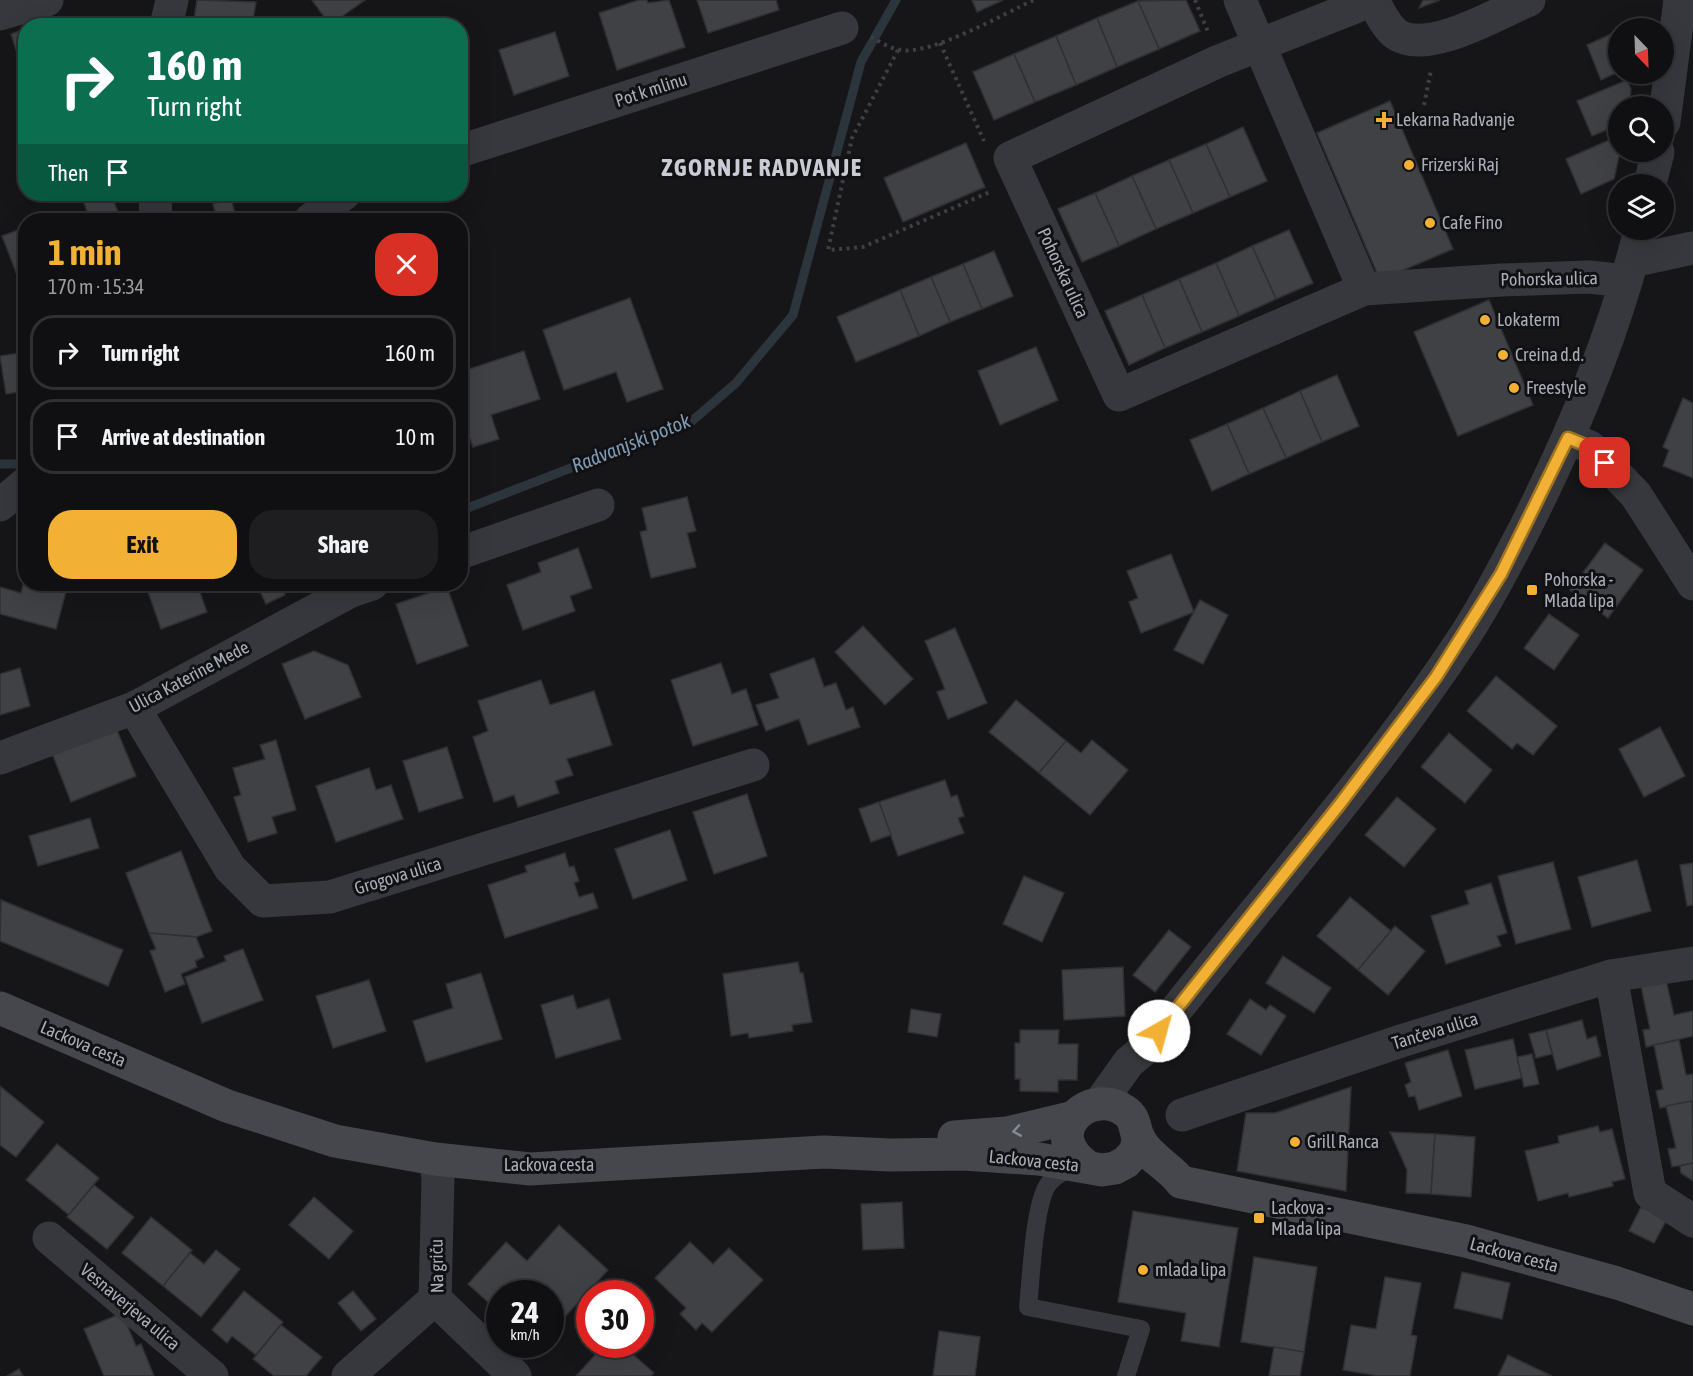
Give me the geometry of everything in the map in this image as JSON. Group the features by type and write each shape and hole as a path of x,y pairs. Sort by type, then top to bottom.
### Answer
{"street":[{"path":"0,14 47,0"},
{"path":"168,18 172,0"},
{"path":"1240,0 1364,289"},
{"path":"1015,168 1259,45 1372,0 1394,33 1412,42 1438,39 1529,0"},
{"path":"1667,96 1680,0"},
{"name":"Pot k mlinu","path":"468,148 842,28"},
{"name":"Pohorska ulica","path":"1015,168 1119,395 1364,289 1589,277 1629,271"},
{"path":"319,213 335,201"},
{"name":"Pohorska ulica","path":"1086,1110 1129,1062 1139,1056 1419,703 1467,632 1501,574 1568,438 1629,271 1637,240"},
{"path":"1629,271 1693,248"},
{"path":"1568,438 1590,447 1636,495 1693,584"},
{"path":"0,505 18,489"},
{"path":"468,550 598,505"},
{"name":"Ulica Katerine Mede","path":"0,758 134,708 351,591"},
{"name":"Grogova ulica","path":"134,708 230,868 263,901 330,897 753,765"},
{"name":"Tančeva ulica","path":"1182,1115 1401,1041 1611,976 1693,963"},
{"path":"1611,976 1650,1193 1693,1221"},
{"name":"Lackova cesta","path":"0,1008 227,1106 335,1141 435,1159 530,1168 824,1152 890,1155 963,1154 1039,1159 1101,1168 1167,1184 1181,1182 1466,1241 1617,1283 1693,1309"},
{"path":"1101,1168 1135,1152 1139,1056"},
{"path":"824,1152 891,1142 1007,1133 1086,1110 1113,1105 1125,1110 1152,1156 1181,1182"},
{"name":"Lackova cesta","path":"1086,1110 1066,1131 1067,1145 1074,1157 1101,1168"},
{"name":"Na griču","path":"435,1159 438,1178 435,1299 515,1376"},
{"name":"Vesnaverjeva ulica","path":"49,1238 212,1376"},
{"path":"348,1376 435,1299"}],"lane":[{"path":"1101,1168 1065,1170 1048,1183 1039,1211 1028,1307 1141,1329 1126,1376"}],"path":[{"path":"881,42 898,50 916,51 940,43 1034,0"},
{"path":"898,50 852,138 828,250 863,247 1015,168 987,148 940,43"}],"building":[{"path":"197,0 256,2 253,18 194,18"},
{"path":"312,0 365,0 340,18 325,18"},
{"path":"639,0 647,0 648,3 669,0 685,47 617,70 599,13"},
{"path":"697,0 776,0 779,10 708,33"},
{"path":"972,0 1003,0 977,12"},
{"path":"1186,0 1200,31 1159,49 1138,1"},
{"path":"1423,0 1440,0 1419,8"},
{"path":"1138,1 1159,49 1117,67 1097,18"},
{"path":"1097,18 1117,67 1076,85 1056,36"},
{"path":"18,32 18,56 11,34"},
{"path":"555,32 569,76 514,95 499,50"},
{"path":"1056,36 1076,85 1035,102 1014,54"},
{"path":"1608,36 1608,77 1601,80 1587,45"},
{"path":"1014,54 1035,102 994,120 973,72"},
{"path":"1617,84 1629,84 1631,89 1630,96 1608,96 1608,129 1592,136 1577,101"},
{"path":"1390,101 1453,249 1380,280 1317,133"},
{"path":"1243,127 1267,181 1230,197 1206,144"},
{"path":"1608,141 1608,162 1618,162 1615,174 1608,174 1608,182 1581,194 1566,159"},
{"path":"966,143 985,187 903,222 884,178"},
{"path":"1206,144 1230,197 1193,213 1169,160"},
{"path":"1169,160 1193,213 1156,229 1132,176"},
{"path":"1132,176 1156,229 1119,246 1095,193"},
{"path":"1095,193 1119,246 1082,262 1058,209"},
{"path":"114,201 118,213 88,213 84,203"},
{"path":"232,201 235,213 215,213 213,204"},
{"path":"18,230 18,277 2,236"},
{"path":"1289,230 1313,283 1276,299 1252,246"},
{"path":"1252,246 1276,299 1239,316 1216,263"},
{"path":"994,251 1013,296 982,309 963,264"},
{"path":"1216,263 1239,316 1202,332 1179,279"},
{"path":"963,264 982,309 950,322 931,277"},
{"path":"931,277 950,322 919,336 900,290"},
{"path":"1179,279 1202,332 1165,348 1142,295"},
{"path":"900,290 919,336 856,362 837,317"},
{"path":"1142,295 1165,348 1129,365 1105,311"},
{"path":"630,298 663,389 627,402 616,372 564,390 543,330"},
{"path":"1489,300 1533,405 1458,436 1414,332"},
{"path":"1036,347 1058,400 1000,425 978,371"},
{"path":"524,351 540,399 491,415 499,439 473,447 468,433 468,369"},
{"path":"18,353 18,392 6,394 0,356"},
{"path":"1337,375 1359,426 1322,442 1300,391"},
{"path":"1300,391 1322,442 1286,458 1263,408"},
{"path":"1683,398 1693,403 1693,478 1663,466 1669,450 1663,447"},
{"path":"1263,408 1286,458 1249,474 1227,424"},
{"path":"1227,424 1249,474 1212,491 1190,440"},
{"path":"687,497 696,531 687,533 696,567 651,578 640,532 647,530 642,508"},
{"path":"1605,543 1643,570 1608,618 1570,590"},
{"path":"578,548 592,588 570,596 575,611 523,630 507,585 541,572 538,563"},
{"path":"1171,554 1194,612 1141,633 1129,602 1138,598 1127,571"},
{"path":"0,587 21,593 22,591 66,591 56,629 0,614"},
{"path":"148,591 200,591 207,612 161,629"},
{"path":"260,591 283,591 285,595 266,604"},
{"path":"435,591 448,591 468,646 417,664 396,604"},
{"path":"1200,600 1228,615 1203,664 1174,650"},
{"path":"1549,614 1579,635 1554,670 1524,648"},
{"path":"863,626 913,679 885,705 835,652"},
{"path":"955,628 987,703 948,719 937,692 945,689 925,641"},
{"path":"314,651 348,665 361,697 305,719 282,664"},
{"path":"814,658 824,687 836,683 846,710 853,707 860,727 808,745 799,719 766,731 756,705 779,698 770,674"},
{"path":"721,663 732,694 746,689 758,725 693,746 671,680"},
{"path":"20,668 30,706 0,715 0,674"},
{"path":"1496,676 1557,726 1533,755 1517,743 1512,749 1467,711"},
{"path":"541,680 550,705 594,691 612,745 567,759 573,775 555,781 559,793 518,807 514,795 494,802 473,737 488,731 478,701"},
{"path":"1016,700 1066,741 1039,773 989,732"},
{"path":"1660,727 1685,776 1644,797 1619,749"},
{"path":"116,728 136,776 71,802 52,753"},
{"path":"1449,733 1492,770 1465,803 1421,767"},
{"path":"276,740 296,810 272,817 277,833 248,842 234,797 241,795 233,768 265,759 260,745"},
{"path":"1092,740 1128,770 1090,815 1039,773 1066,741 1081,753"},
{"path":"447,747 463,798 419,812 403,761"},
{"path":"369,768 376,790 391,785 403,819 336,842 316,786"},
{"path":"945,780 951,797 957,795 964,816 958,818 964,833 898,856 879,802"},
{"path":"747,794 767,856 714,874 693,812"},
{"path":"1397,797 1436,829 1404,867 1365,835"},
{"path":"879,802 891,835 871,842 859,809"},
{"path":"90,818 99,848 38,866 29,836"},
{"path":"670,830 687,880 633,899 615,849"},
{"path":"181,851 212,931 196,937 149,933 126,873"},
{"path":"565,853 569,867 574,866 579,881 574,883 579,897 593,893 598,908 505,938 488,885 527,872 525,866"},
{"path":"1637,860 1651,911 1592,927 1578,877"},
{"path":"1553,862 1571,929 1516,944 1498,876"},
{"path":"1693,863 1693,905 1687,906 1680,865"},
{"path":"1024,876 1064,893 1042,942 1003,924"},
{"path":"1491,883 1507,933 1497,936 1501,946 1446,964 1431,916 1469,904 1465,891"},
{"path":"1350,897 1391,931 1358,970 1317,936"},
{"path":"1,900 123,950 108,986 0,941"},
{"path":"1395,926 1425,951 1388,995 1358,970"},
{"path":"1169,930 1191,947 1155,992 1133,975"},
{"path":"149,933 196,937 204,957 195,961 197,967 181,974 185,984 165,992 150,951 156,949"},
{"path":"243,949 263,1000 202,1023 185,977 226,961 224,956"},
{"path":"1283,956 1331,988 1314,1013 1266,983"},
{"path":"798,962 800,973 803,973 812,1022 792,1025 793,1031 749,1038 748,1033 731,1036 723,974"},
{"path":"1123,967 1125,1016 1064,1020 1062,970"},
{"path":"481,973 502,1039 426,1062 413,1021 453,1008 446,984"},
{"path":"369,980 386,1031 333,1048 316,996"},
{"path":"1666,980 1674,1015 1693,1011 1693,1036 1646,1047 1643,1030 1650,1029 1641,986"},
{"path":"573,995 577,1009 609,999 621,1039 556,1058 541,1005"},
{"path":"1250,999 1266,1010 1270,1005 1286,1016 1261,1055 1227,1034"},
{"path":"911,1009 941,1014 937,1037 908,1032"},
{"path":"1582,1020 1587,1039 1596,1036 1601,1056 1557,1070 1546,1030"},
{"path":"1020,1030 1059,1030 1058,1044 1078,1044 1077,1080 1058,1080 1058,1092 1020,1091 1020,1079 1015,1079 1015,1043 1020,1043"},
{"path":"1546,1030 1552,1054 1536,1058 1529,1034"},
{"path":"1513,1039 1522,1078 1475,1089 1465,1050"},
{"path":"1679,1040 1686,1075 1693,1074 1693,1101 1660,1108 1656,1091 1663,1089 1654,1045"},
{"path":"1448,1050 1462,1096 1419,1110 1415,1096 1409,1097 1405,1085 1411,1082 1405,1063"},
{"path":"1532,1054 1539,1084 1524,1087 1517,1057"},
{"path":"0,1086 44,1122 16,1157 0,1145"},
{"name":"Grill Ranca","path":"1351,1087 1346,1191 1237,1171 1246,1113 1275,1113"},
{"path":"1692,1101 1693,1163 1672,1167 1668,1149 1676,1148 1666,1106"},
{"path":"1598,1126 1600,1132 1612,1129 1625,1179 1612,1182 1613,1186 1569,1197 1568,1193 1538,1201 1525,1151 1559,1143 1558,1136"},
{"path":"1390,1132 1435,1134 1431,1194 1406,1193 1407,1170"},
{"path":"1435,1134 1475,1137 1471,1197 1431,1194"},
{"path":"57,1144 99,1178 69,1215 26,1180"},
{"path":"1693,1163 1693,1181 1681,1173 1680,1166"},
{"path":"94,1185 134,1217 107,1249 67,1217"},
{"path":"314,1197 353,1231 329,1259 289,1225"},
{"path":"902,1202 904,1248 863,1250 861,1204"},
{"path":"1641,1207 1667,1219 1654,1243 1629,1231"},
{"path":"1133,1211 1238,1228 1219,1347 1181,1341 1186,1313 1118,1302"},
{"path":"151,1217 192,1250 163,1286 122,1253"},
{"path":"559,1225 608,1270 599,1280 576,1280 576,1305 564,1318 564,1280 486,1280 486,1300 468,1284 506,1242 527,1261"},
{"path":"690,1242 713,1264 729,1248 763,1280 712,1332 702,1323 696,1330 680,1314 686,1308 655,1278"},
{"path":"216,1250 240,1269 201,1317 163,1286 190,1253 204,1264"},
{"path":"1254,1257 1317,1267 1304,1352 1241,1342"},
{"path":"1462,1272 1510,1283 1502,1319 1454,1308"},
{"path":"1385,1277 1421,1283 1411,1335 1417,1336 1410,1376 1378,1376 1343,1370 1351,1325 1376,1329"},
{"path":"244,1291 283,1322 256,1355 232,1336 227,1343 212,1330"},
{"path":"353,1291 376,1319 361,1331 338,1303"},
{"path":"122,1313 136,1346 141,1344 154,1376 104,1376 84,1329"},
{"path":"281,1325 322,1357 306,1376 274,1376 253,1359"},
{"path":"939,1331 980,1337 975,1376 933,1376"},
{"path":"1274,1347 1304,1352 1300,1376 1269,1376"},
{"path":"1508,1355 1552,1376 1498,1376"},
{"path":"592,1358 637,1358 654,1373 651,1376 576,1376"},
{"path":"19,1369 23,1376 7,1376"}],"waterway":[{"name":"Radvanjski potok","path":"468,508 692,421 736,383 793,315 861,62 896,0"},
{"name":"Radvanjski potok","path":"0,464 18,464"}],"place":[{"name":"Lekarna Radvanje","path":"1384,120"},
{"name":"Frizerski Raj","path":"1409,165"},
{"name":"Cafe Fino","path":"1430,223"},
{"name":"Lokaterm","path":"1485,320"},
{"name":"Creina d.d.","path":"1503,355"},
{"name":"Freestyle","path":"1514,388"},
{"name":"Pohorska - Mlada lipa","path":"1532,590"},
{"name":"Grill Ranca","path":"1295,1142"},
{"name":"Lackova - Mlada lipa","path":"1259,1218"},
{"name":"mlada lipa","path":"1143,1270"}],"district":[{"name":"ZGORNJE RADVANJE","path":"762,168"}],"route":[{"path":"1159,1031 1413,711 1467,632 1501,574 1568,438 1590,447 1605,463"}]}
